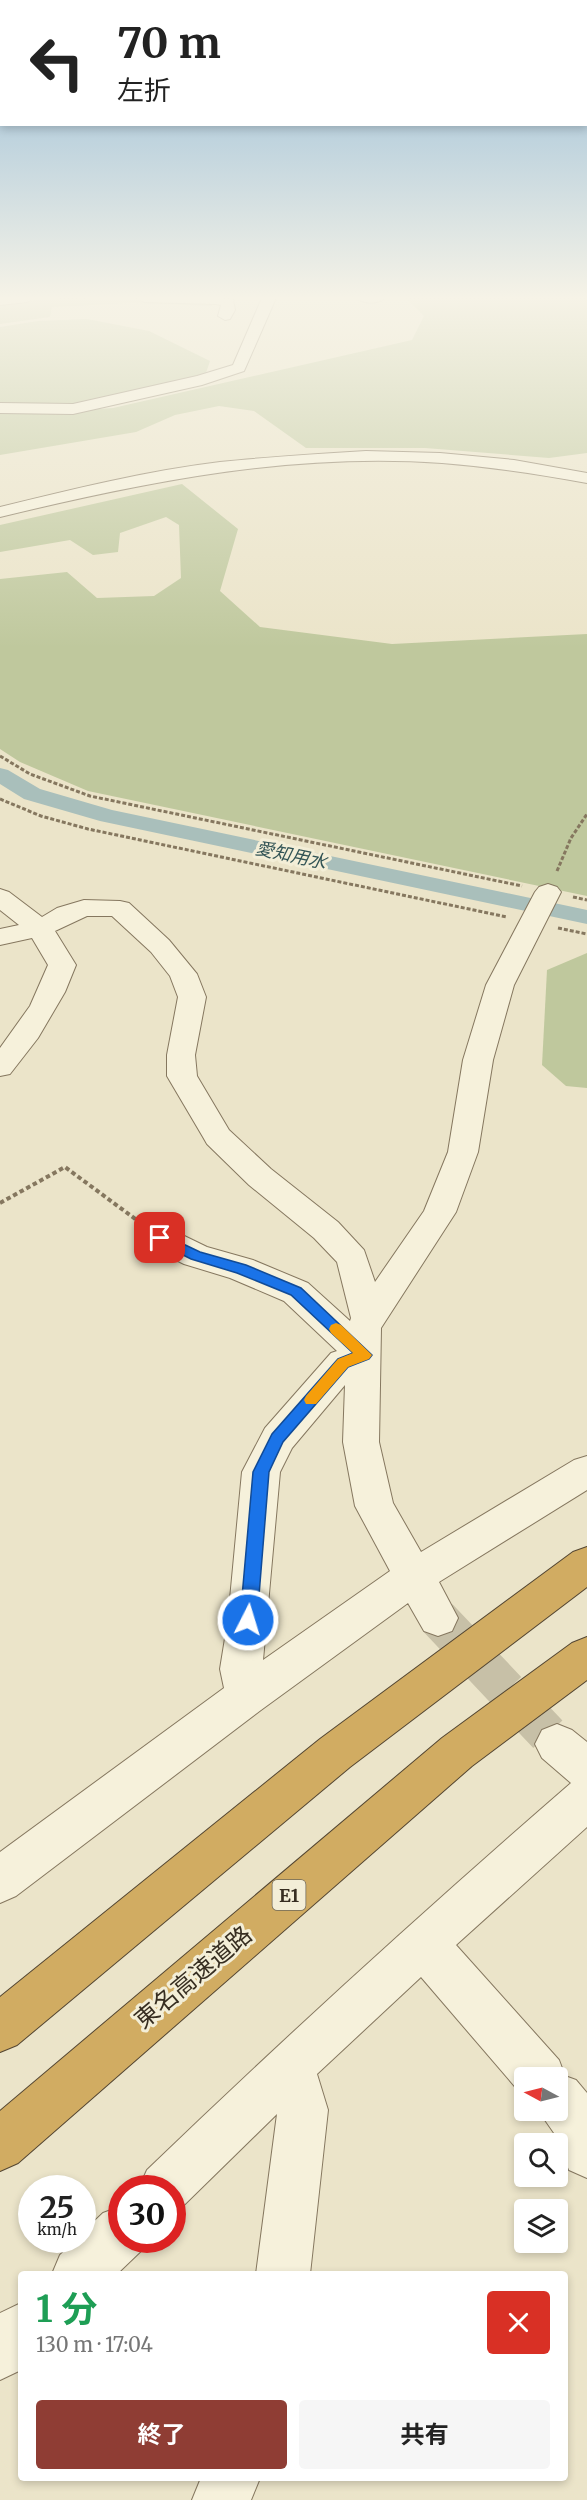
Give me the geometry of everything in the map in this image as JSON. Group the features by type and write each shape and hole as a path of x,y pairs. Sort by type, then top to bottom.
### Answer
{"highway":[{"path":"0,2028 335,1753 587,1564"},
{"name":"東名高速道路","path":"0,2145 103,2054 457,1752 587,1656"}],"street":[{"path":"0,416 37,420 30,424"},
{"path":"0,512 82,492 257,462 439,457 484,461 587,478"},
{"path":"438,1618 374,1506 361,1442 364,1328 368,1318 416,1251 440,1212 463,1152 478,1060 500,985 548,892"},
{"path":"0,897 40,928 62,965 57,983 19,1044 0,1067"},
{"path":"0,937 40,928 66,914 84,908 102,907 120,909 160,946 183,974 192,997 181,1055 182,1076 218,1137 260,1177 326,1230 352,1258 368,1318"},
{"path":"160,1238 196,1256 241,1269 296,1292 364,1355"},
{"path":"246,1696 241,1669 248,1620 261,1472 278,1438 343,1363 364,1355"},
{"path":"0,1880 246,1696 413,1577 587,1471"},
{"path":"178,2175 290,2066 423,1943 587,1798"},
{"path":"423,1943 531,2067"},
{"path":"283,2271 303,2110 290,2066"},
{"path":"568,2110 573,2116 587,2152"},
{"path":"82,2271 108,2246"},
{"path":"0,2352 18,2334"},
{"path":"221,2500 230,2481"}],"path":[{"path":"0,756 30,774 90,796 587,900"},
{"path":"0,799 41,816 88,829 587,934"},
{"path":"548,892 571,838 587,814"},
{"path":"0,1203 65,1167 160,1238"}],"green space":[{"path":"0,415 177,415 136,432 0,455"},
{"path":"259,415 587,415 587,453 549,458 425,448 306,448"},
{"path":"182,484 238,529 220,591 260,627 392,644 587,634 587,896 88,791 20,762 0,749 0,579 67,572 97,598 154,596 181,578 179,525 166,517 120,533 118,552 93,555 70,540 0,552 0,525"},
{"path":"587,953 587,1088 566,1086 542,1065 547,970"}],"waterway":[{"name":"愛知用水","path":"0,775 32,794 108,816 587,917"}],"tunnel":[{"path":"438,1618 557,1744"}],"slow traffic":[{"path":"311,1400 343,1363 364,1355 336,1329"}],"route":[{"path":"160,1238 196,1256 273,1280 296,1292 364,1355 343,1363 278,1438 261,1472 248,1620"}]}
